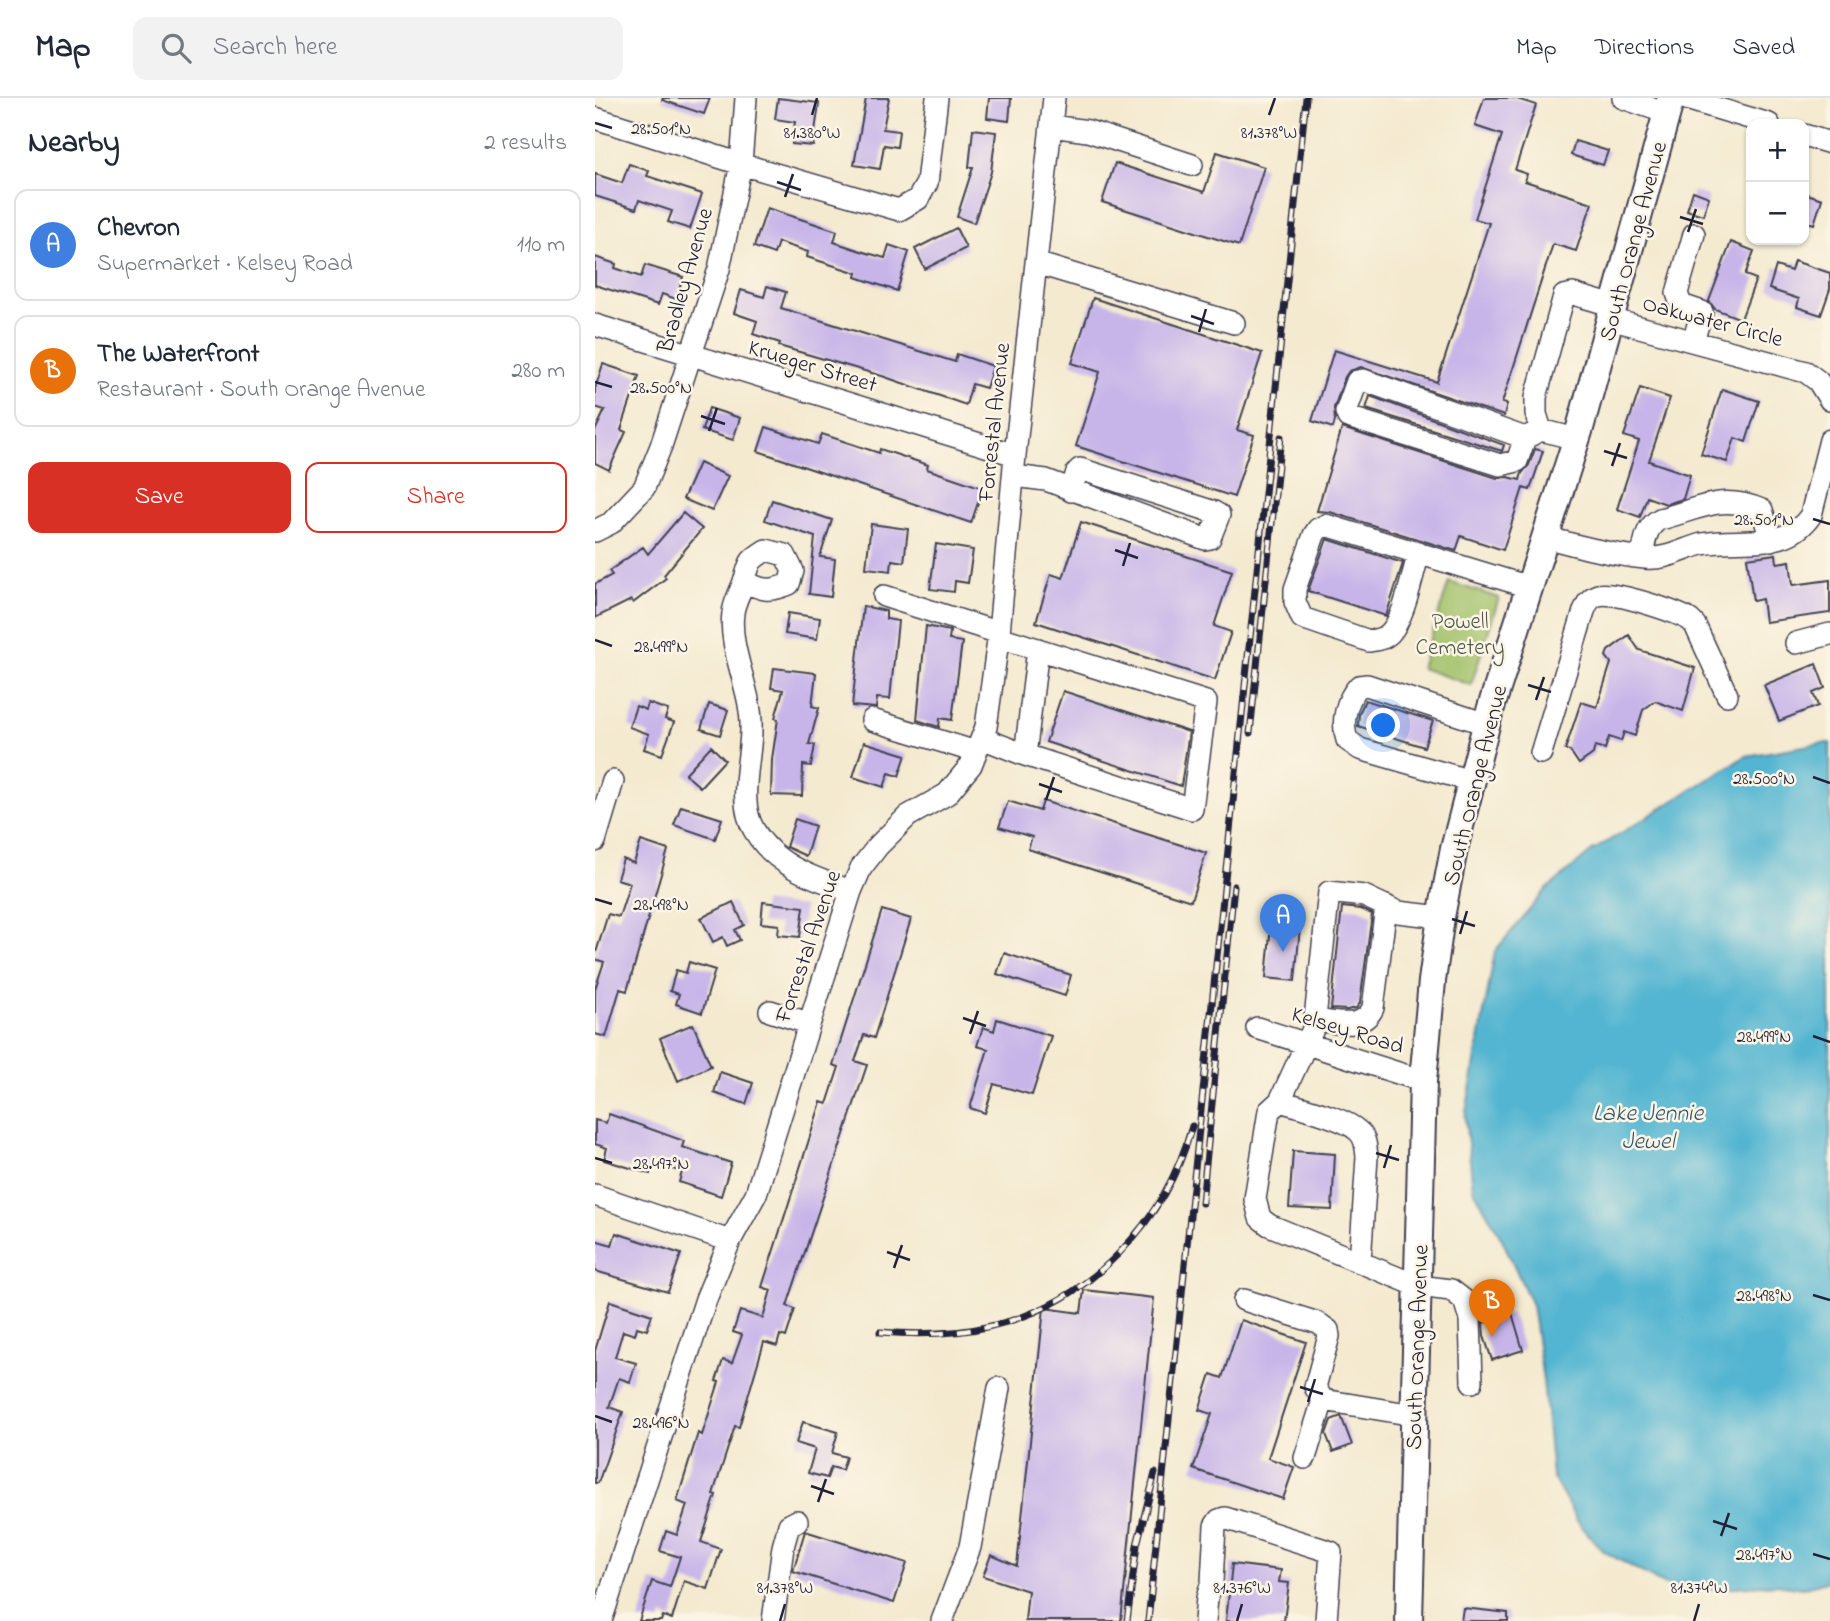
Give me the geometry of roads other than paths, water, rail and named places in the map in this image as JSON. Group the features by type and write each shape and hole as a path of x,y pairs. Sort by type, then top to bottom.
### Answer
{"main road":[{"name":"South Orange Avenue","path":"1409,1621 1423,1081 1441,917 1454,849 1486,724 1576,439 1674,103"}],"street":[{"name":"Bradley Avenue","path":"595,531 611,523 644,488 661,446 719,269 741,164 745,98"},
{"path":"595,118 899,210 918,199 927,183 937,98"},
{"name":"Forrestal Avenue","path":"601,1621 706,1299 730,1241 756,1194 851,891 861,868 878,846 908,816 947,794 971,765 986,727 999,630 1054,98"},
{"path":"1623,98 1734,105 1760,119"},
{"path":"1051,126 1088,131 1192,165"},
{"path":"1809,137 1830,143"},
{"path":"1693,341 1702,312 1681,305 1677,293 1694,234"},
{"path":"1036,263 1234,323"},
{"name":"Oakwater Circle","path":"1533,434 1537,414 1536,397 1564,296 1573,294 1612,313 1693,341 1805,372 1828,390"},
{"name":"Krueger Street","path":"595,325 691,355 1014,466 1071,491 1205,539 1210,538 1219,515 1080,469 1076,472 1071,491"},
{"path":"1533,434 1517,461 1500,465 1348,417 1346,412 1357,381 1363,380 1533,434 1576,439"},
{"path":"1541,753 1587,602 1642,557 1668,556 1705,544 1771,540 1793,534 1811,515 1829,452"},
{"path":"1642,557 1651,524 1723,501 1762,510 1771,540"},
{"path":"1419,553 1400,615 1390,634 1379,640 1369,641 1302,618 1295,602 1294,589 1318,529 1326,525 1419,553 1530,587"},
{"path":"1545,537 1617,575 1690,620 1695,625 1727,695"},
{"path":"744,581 733,612 735,643 752,726 745,794 751,826 764,847 787,865 851,891"},
{"path":"872,719 1025,755 1192,809 1206,702 1038,649 999,630 886,589"},
{"path":"1796,643 1830,634"},
{"path":"1025,755 1038,649"},
{"path":"1471,781 1360,749 1346,740 1343,729 1346,711 1353,693 1359,686 1367,685 1486,724"},
{"path":"595,841 613,781"},
{"path":"1441,917 1398,912 1364,896 1329,892 1315,1020 1307,1045 1280,1101 1269,1111 1255,1199 1260,1218 1269,1224 1418,1286 1451,1290 1464,1300 1470,1319 1472,1382"},
{"path":"1315,1020 1358,1023 1370,1015 1386,906"},
{"path":"770,1012 809,1023"},
{"name":"Kelsey Road","path":"1257,1028 1423,1081"},
{"path":"1280,1101 1360,1131 1367,1157 1360,1262"},
{"path":"595,1195 730,1241"},
{"path":"1244,1300 1318,1323 1328,1330 1329,1336 1315,1387 1323,1400 1414,1415"},
{"path":"942,1621 970,1547 999,1388"},
{"path":"1304,1458 1323,1400"},
{"path":"1205,1621 1212,1582 1215,1526 1219,1520 1225,1518 1331,1552 1326,1621 1334,1621"},
{"path":"773,1621 783,1547 789,1525 797,1521"}],"water":[{"name":"Lake Jennie Jewel","path":"1830,743 1830,1580 1802,1588 1777,1584 1709,1589 1665,1585 1603,1551 1577,1521 1552,1476 1543,1380 1532,1305 1502,1239 1473,1188 1465,1118 1495,951 1546,890 1592,851 1746,756"}],"railway":[{"path":"1148,1621 1306,98"},
{"path":"1250,733 1281,437"},
{"path":"1202,1203 1234,886"},
{"path":"880,1332 908,1334 977,1329 1027,1315 1061,1299 1091,1278 1119,1253 1143,1225 1164,1194 1180,1161 1192,1126"},
{"path":"1127,1621 1137,1545 1155,1473"}],"place":[{"name":"Chevron","path":"1283,952"},
{"name":"The Waterfront","path":"1492,1337"}],"park label":[{"name":"Powell Cemetery","path":"1460,633"}]}
